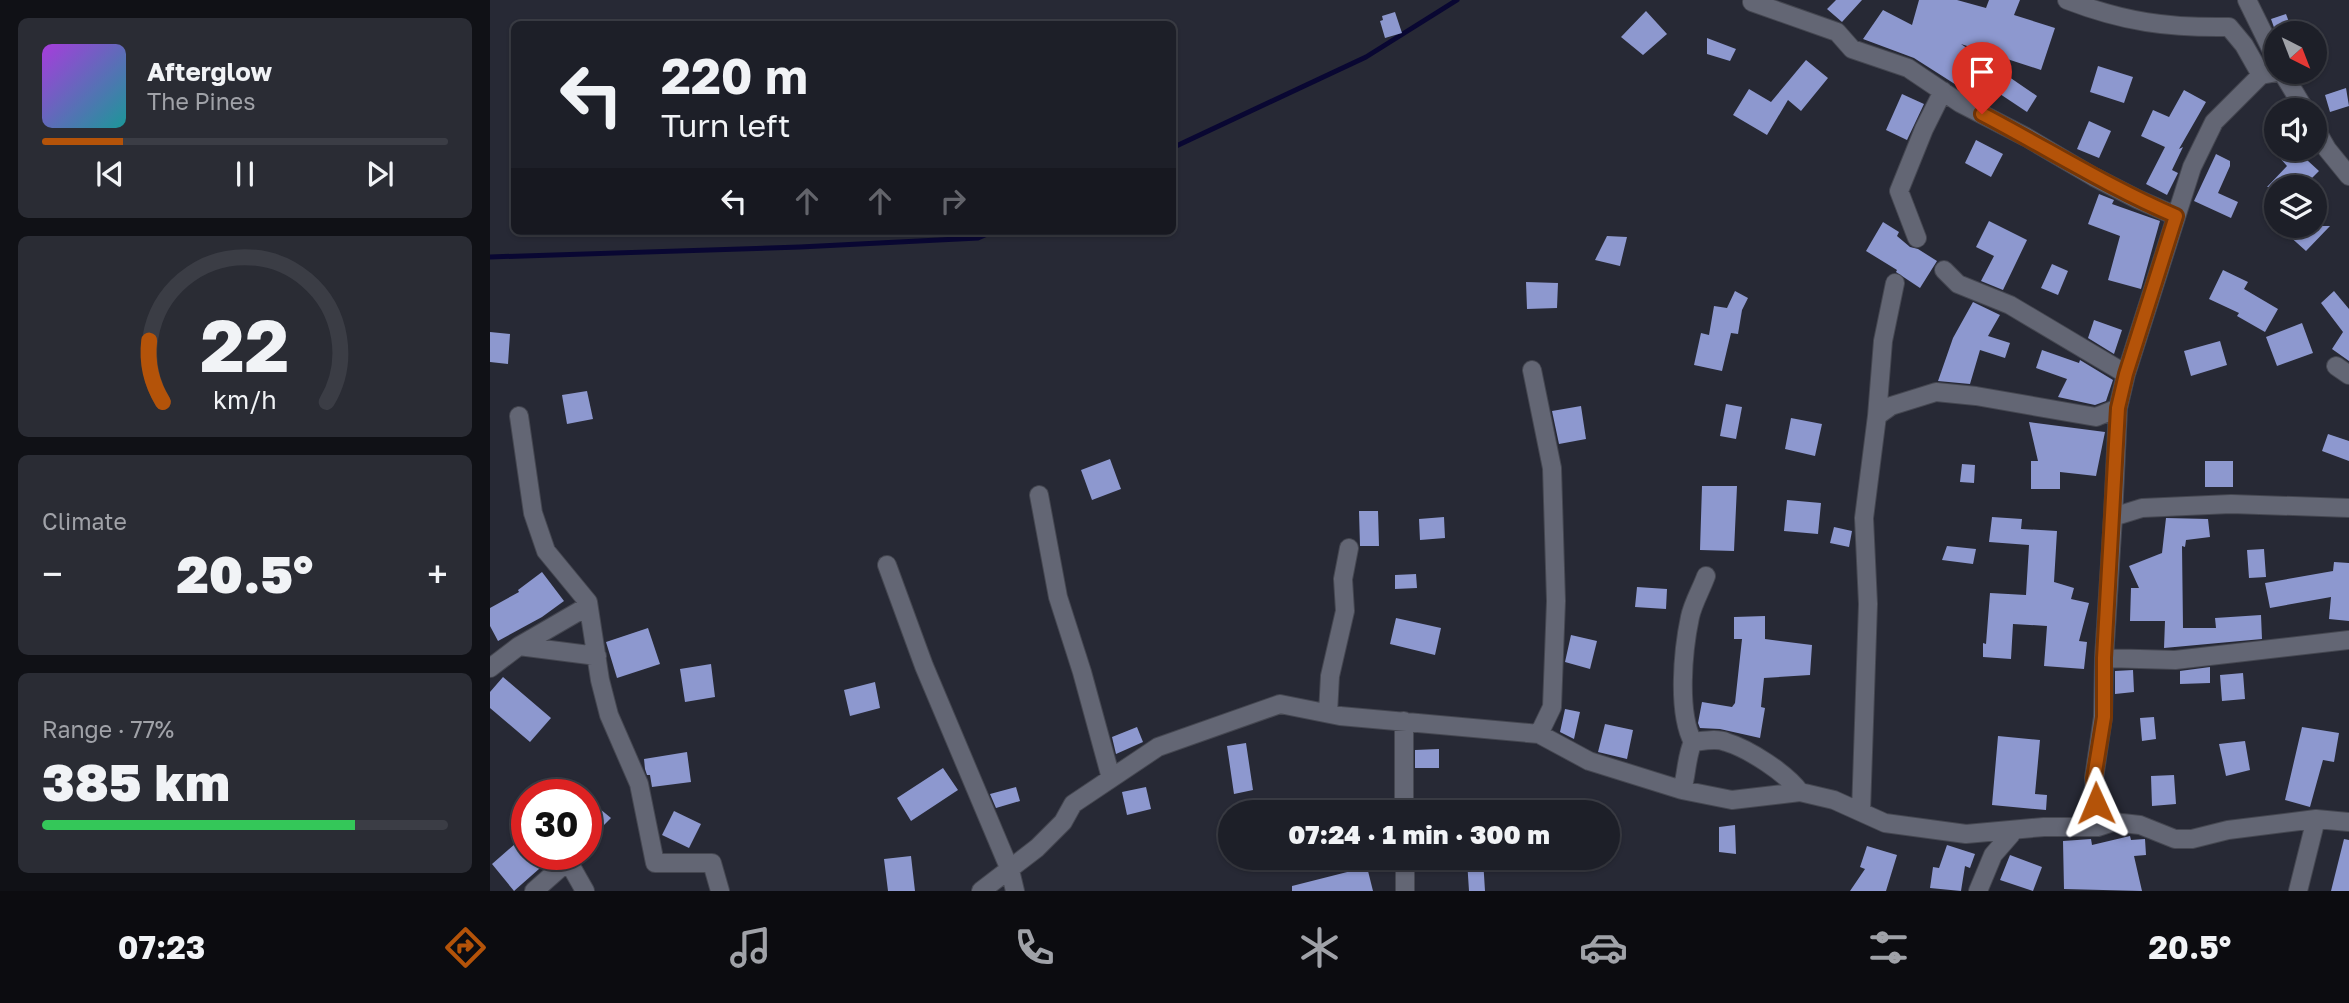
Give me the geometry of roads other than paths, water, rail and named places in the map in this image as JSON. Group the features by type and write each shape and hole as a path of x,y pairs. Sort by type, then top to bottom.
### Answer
{"street":[{"path":"2067,0 2139,23 2228,27 2264,68"},
{"path":"2247,0 2264,35"},
{"path":"1752,2 1837,32 1853,49 1908,68 1960,103 2026,137 2094,177 2176,216"},
{"path":"2098,827 2094,778 2104,717 2104,658 2118,408 2126,374 2192,167 2214,122 2264,78"},
{"path":"1917,238 1899,191 1943,91"},
{"path":"2327,147 2349,176"},
{"path":"1944,270 1958,284 2010,305 2126,374"},
{"path":"1860,812 1868,604 1864,518 1883,341 1895,283"},
{"path":"1532,370 1552,468 1556,601 1552,707 1539,734"},
{"path":"1877,416 1891,406 1936,392 1976,396 2096,417 2118,408"},
{"path":"519,416 533,513 546,551 589,606 609,715 639,784 656,863 712,863 720,891"},
{"path":"1039,495 1058,597 1111,778"},
{"path":"2113,517 2142,508 2231,504 2349,508"},
{"path":"1328,713 1330,676 1345,611 1343,579 1349,548"},
{"path":"887,565 924,666 1010,870 1015,891"},
{"path":"1693,742 1689,734 1683,691 1683,664 1690,615 1706,576"},
{"path":"490,668 519,646 589,606"},
{"path":"2104,658 2175,660 2349,640"},
{"path":"519,646 597,656"},
{"path":"981,891 1037,848 1063,822 1073,804 1158,747 1280,704 1328,713 1539,734 1589,761 1682,790 1732,800 1800,792 1835,800 1885,823 1928,830 1966,834 2044,827 2098,827 2113,822 2140,825 2175,839 2192,839 2228,830 2316,819 2349,822"},
{"path":"1404,721 1404,800"},
{"path":"1693,742 1725,741 1773,767 1791,780 1800,792"},
{"path":"1682,790 1687,773 1688,752 1693,742"},
{"path":"2298,891 2316,819"},
{"path":"1978,891 1993,855 2013,831"},
{"path":"534,891 568,861 585,891"},
{"path":"1405,870 1405,891"}],"waterway":[{"path":"1176,146 1366,57 1457,0"},
{"path":"490,257 800,247 978,238 985,235"}]}
